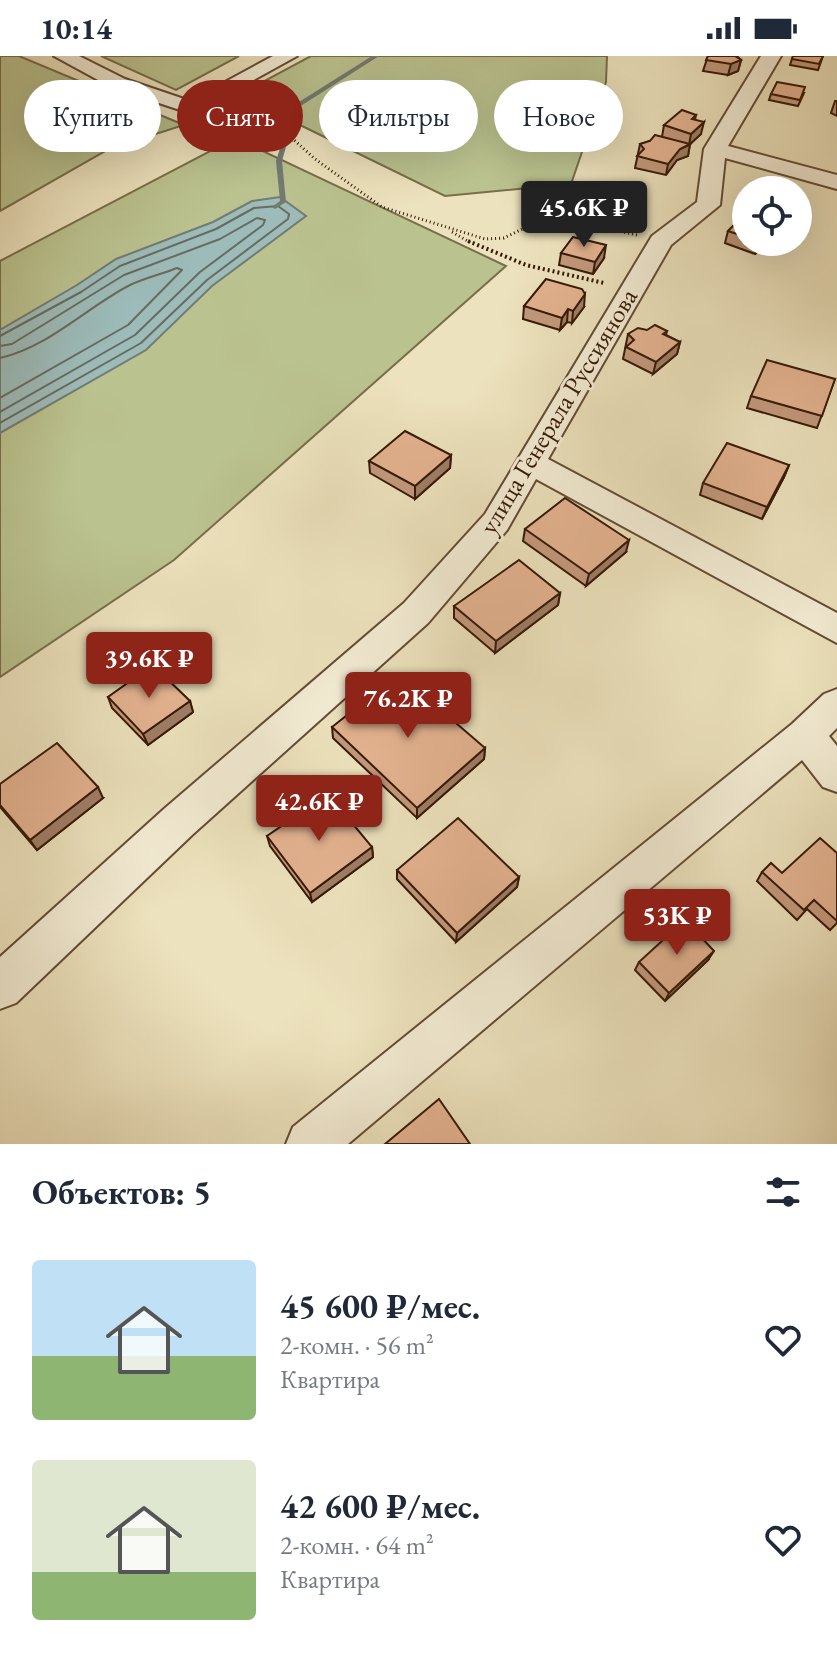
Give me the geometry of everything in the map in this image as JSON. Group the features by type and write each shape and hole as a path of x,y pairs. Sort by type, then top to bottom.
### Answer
{"lane":[{"path":"64,56 118,83 177,103"},
{"path":"243,80 287,56"},
{"name":"улица Генерала Руссиянова","path":"0,987 178,822 416,613 496,522 661,241 708,205 715,149 771,56"},
{"path":"715,149 837,182"},
{"path":"531,463 837,629"},
{"path":"310,1144 805,735 837,705"},
{"path":"805,735 837,775"}],"path":[{"path":"303,147 382,207 485,239 504,238 549,216 661,241"},
{"path":"444,226 479,249 549,273 633,289"}],"green space":[{"path":"0,56 19,56 76,80 24,80 24,152 104,152 0,211"},
{"path":"101,56 239,56 195,80 177,80 176,90 161,83 161,80 154,80"},
{"path":"311,56 607,56 606,80 494,80 494,152 582,152 571,184 445,196 355,152 478,152 478,80 319,80 319,134 303,126 303,80 266,80"},
{"path":"161,115 177,122 177,127 161,132"},
{"path":"208,152 265,152 506,266 174,560 0,677 0,261"}],"water":[{"path":"280,197 306,216 212,286 146,350 0,433 0,330 116,259 213,222 252,201"}],"building":[{"path":"708,56 735,56 741,60 731,64 706,60"},
{"path":"793,56 823,56 819,64 792,59"},
{"path":"777,82 805,87 800,100 771,94"},
{"path":"682,110 696,115 692,119 704,122 691,134 664,125"},
{"path":"655,135 690,144 680,149 668,164 637,156 644,149 640,144 650,141"},
{"path":"573,237 606,245 595,262 561,253"},
{"path":"546,279 582,289 585,294 573,311 568,309 562,318 524,306"},
{"path":"655,325 667,331 663,334 680,342 656,362 626,347 634,340 628,334 638,328 647,330"},
{"path":"767,360 835,379 822,416 751,396"},
{"path":"405,431 451,455 415,486 369,461"},
{"path":"727,443 789,465 767,507 703,483"},
{"path":"565,498 629,540 589,574 525,529"},
{"path":"519,560 560,593 496,641 454,606"},
{"path":"143,672 161,673 190,701 143,734 108,697"},
{"path":"399,674 485,748 417,808 332,727"},
{"path":"57,743 98,787 30,840 0,805 0,784"},
{"path":"328,794 372,847 310,893 267,836"},
{"path":"458,818 519,877 457,933 397,870"},
{"path":"820,838 837,853 837,921 814,900 804,910 762,872 771,863 782,873"},
{"path":"685,920 714,951 669,993 639,962"},
{"path":"439,1099 470,1144 385,1144"}],"waterway":[{"path":"303,102 376,56"},
{"path":"275,207 283,202 279,161 282,152"}]}
